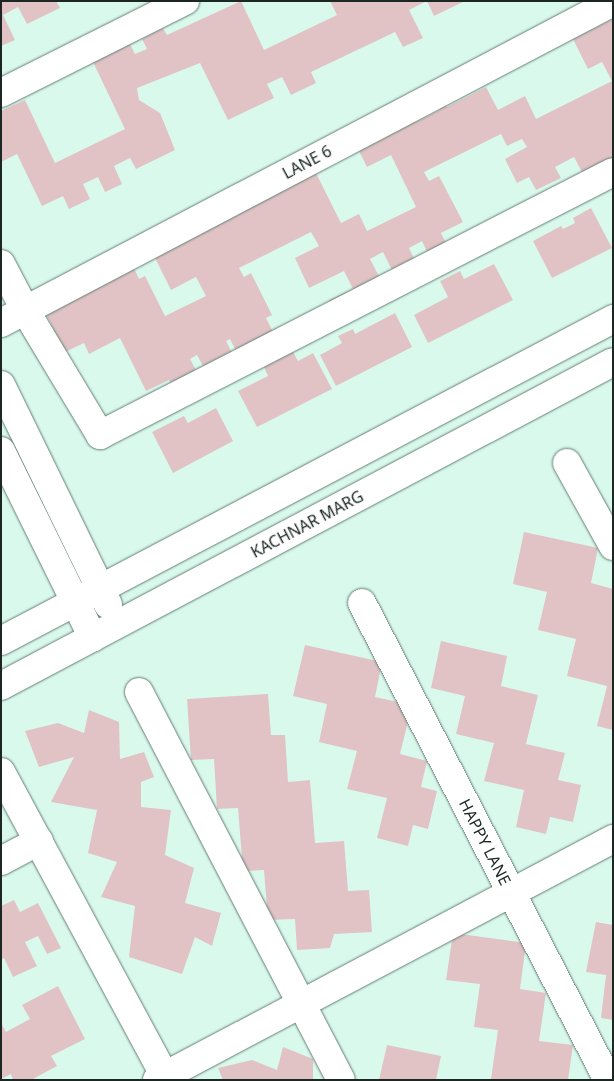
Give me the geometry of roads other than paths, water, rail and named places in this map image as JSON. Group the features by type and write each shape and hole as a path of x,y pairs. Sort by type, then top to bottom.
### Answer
{"street":[{"path":"1,92 185,1"},
{"name":"LANE 6","path":"1,323 613,2"},
{"path":"1,264 25,310 100,435 613,172"},
{"path":"1,641 613,319"},
{"name":"KACHNAR MARG","path":"1,686 613,362"},
{"path":"1,385 118,624"},
{"path":"1,451 94,638"},
{"path":"567,463 613,546"},
{"name":"HAPPY LANE","path":"362,603 608,1080"},
{"path":"139,692 341,1080"},
{"path":"1,772 163,1078 613,839"},
{"path":"1,861 39,841"}]}
